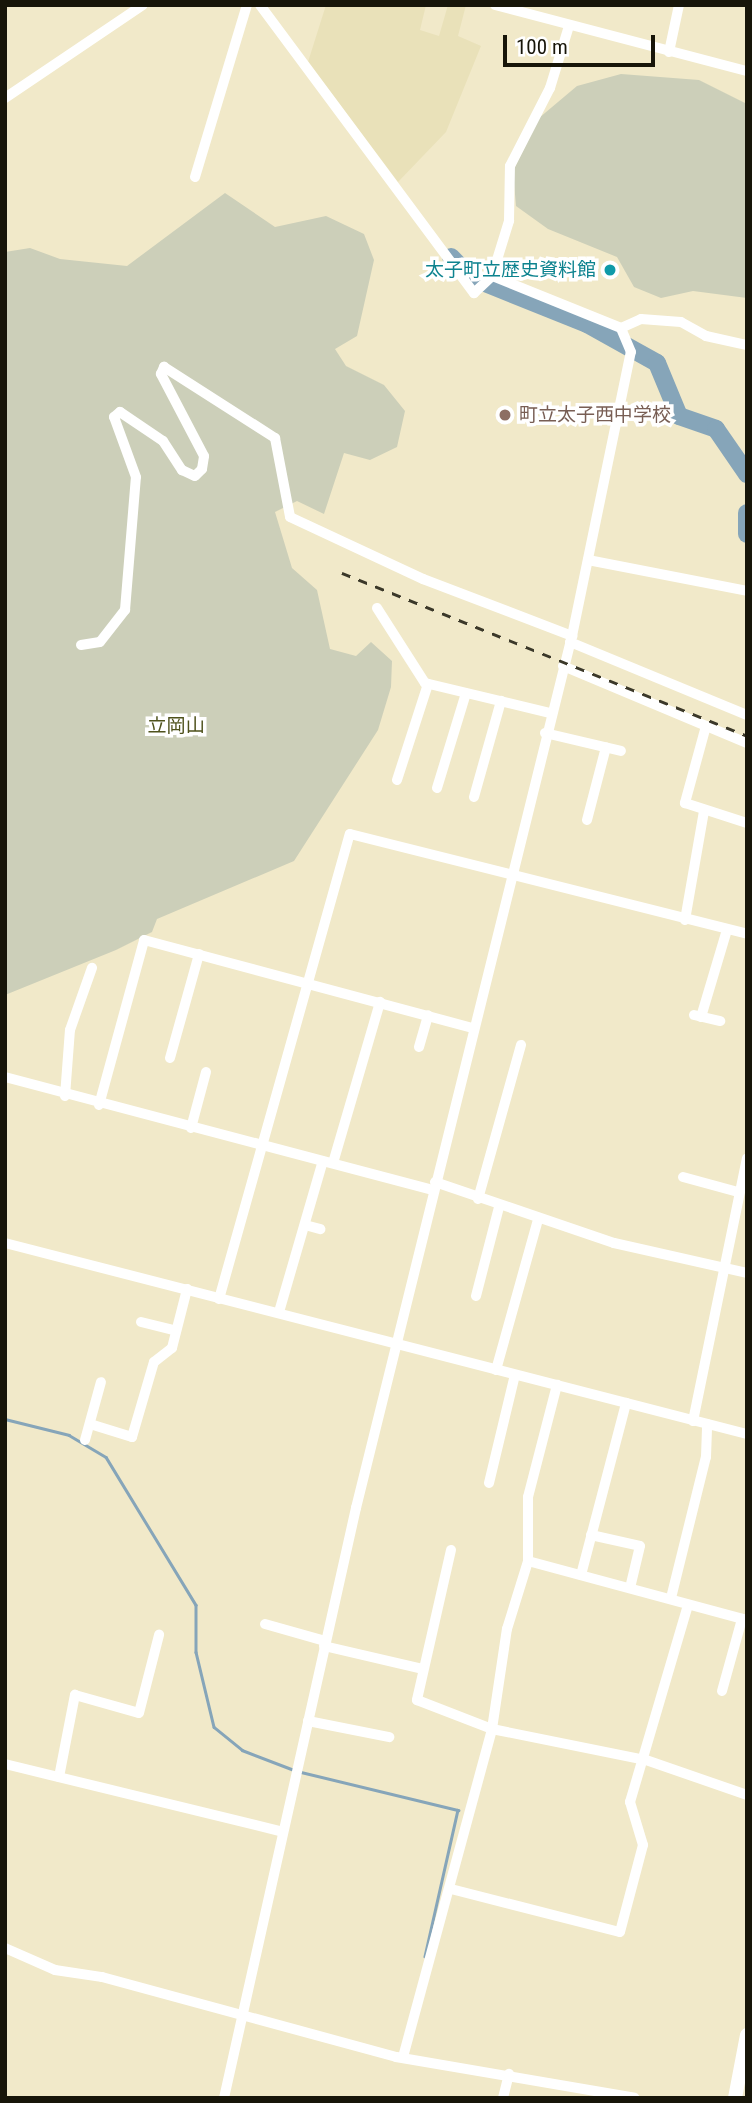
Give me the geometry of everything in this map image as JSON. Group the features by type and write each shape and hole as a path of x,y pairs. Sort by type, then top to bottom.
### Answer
{"main road":[{"path":"734,2098 747,2035"}],"street":[{"path":"5,98 143,5"},
{"path":"195,177 247,5"},
{"path":"260,5 474,293 492,276 509,221 510,166 550,88 569,26"},
{"path":"495,5 747,71"},
{"path":"669,52 679,5"},
{"path":"492,276 621,328 642,319 681,322 706,336 747,345"},
{"path":"224,2098 279,1831 308,1721 324,1644 472,1028 550,713 571,639 631,352 621,328"},
{"path":"81,645 100,642 125,610 136,477 114,417 120,412 163,441 182,470 195,476 202,469 204,457 161,374 164,367 275,438 290,517 423,579 746,713"},
{"path":"588,560 747,591"},
{"path":"377,608 428,684 550,713"},
{"path":"563,666 747,743"},
{"path":"397,779 399,758 407,731 428,684"},
{"path":"436,782 447,739 466,693"},
{"path":"474,797 481,750 501,701"},
{"path":"706,726 685,803 747,822"},
{"path":"545,733 621,751"},
{"path":"587,820 606,747"},
{"path":"685,920 704,811"},
{"path":"219,1299 265,1147 351,834 747,934"},
{"path":"720,1021 697,1016 727,930"},
{"path":"99,1105 144,940 428,1014 472,1028"},
{"path":"170,1058 199,954"},
{"path":"65,1096 70,1030 92,968"},
{"path":"279,1312 305,1225 380,1002"},
{"path":"419,1047 428,1014"},
{"path":"478,1199 486,1160 506,1119 517,1077 521,1045"},
{"path":"191,1128 206,1072"},
{"path":"5,1077 99,1105 434,1186 538,1220 747,1273"},
{"path":"693,1421 720,1267 738,1192 745,1175 747,1158"},
{"path":"683,1177 738,1192"},
{"path":"476,1296 486,1273 499,1207"},
{"path":"496,1370 538,1220"},
{"path":"305,1225 320,1229"},
{"path":"5,1243 747,1434"},
{"path":"90,1424 132,1437 154,1362 172,1348 187,1289"},
{"path":"141,1322 176,1331"},
{"path":"489,1483 515,1375"},
{"path":"85,1440 101,1382"},
{"path":"403,2057 451,1889 492,1729 507,1629 528,1561 528,1497 557,1385"},
{"path":"581,1575 626,1403"},
{"path":"671,1598 706,1457 707,1424"},
{"path":"591,1535 640,1546 630,1588"},
{"path":"451,1550 417,1700 492,1729 646,1760 747,1795"},
{"path":"528,1561 744,1619 722,1692"},
{"path":"451,1889 620,1932 643,1845 630,1802 646,1760 688,1605"},
{"path":"265,1624 324,1644 423,1669"},
{"path":"59,1777 75,1695 139,1713 159,1634"},
{"path":"308,1721 389,1737"},
{"path":"5,1764 279,1831"},
{"path":"5,1948 55,1970 242,2013 403,2057 635,2098"},
{"path":"503,2098 509,2074"}],"shaded area":[{"path":"326,5 426,5 420,30 439,36 448,5 466,5 458,36 481,46 446,132 398,182 308,62"}],"green space":[{"path":"621,74 699,80 747,104 747,298 693,291 661,298 634,287 617,257 548,229 516,206 513,171 539,118 577,86"},
{"name":"立岡山","path":"225,193 275,227 326,216 364,234 374,260 357,336 335,349 346,366 384,385 405,411 397,447 370,460 344,453 324,514 297,501 275,512 292,568 317,590 330,649 356,656 371,642 392,661 391,687 378,730 294,861 157,919 152,932 116,950 5,995 5,252 30,248 60,259 127,266"}],"waterway":[{"path":"451,257 470,277 587,324 657,363 679,416 716,429 747,474"},
{"path":"747,513 747,534"},
{"path":"5,1419 69,1435 106,1457 196,1605 196,1652 214,1727 242,1750 294,1770"},
{"path":"301,1772 458,1810 425,1956"}],"railway":[{"path":"342,573 747,736"}],"place":[{"name":"太子町立歴史資料館","path":"610,270"},
{"name":"町立太子西中学校","path":"505,415"}]}
